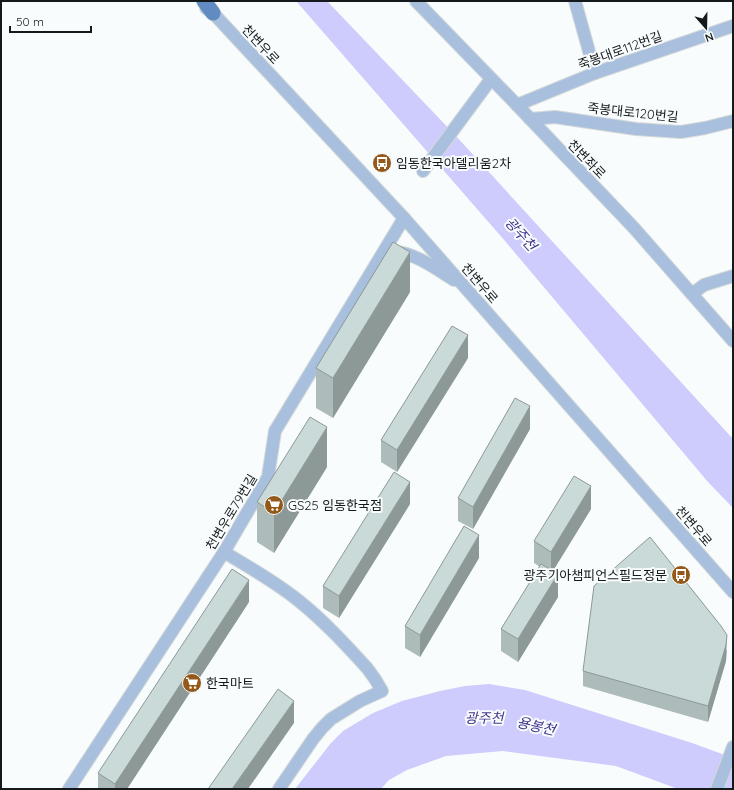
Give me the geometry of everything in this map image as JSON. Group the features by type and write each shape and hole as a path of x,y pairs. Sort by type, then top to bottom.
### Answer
{"street":[{"name":"천변우로","path":"198,1 208,7 404,218 733,592"},
{"name":"천변좌로","path":"416,1 634,228 733,341"},
{"path":"575,1 595,73"},
{"name":"죽봉대로112번길","path":"517,106 595,73 733,26"},
{"path":"423,171 491,79"},
{"name":"죽봉대로120번길","path":"530,119 555,117 636,129 681,132 733,121"},
{"name":"천변우로79번길","path":"69,789 224,552 268,477 275,431 404,218"},
{"path":"380,258 394,252 408,254 464,285"},
{"path":"692,294 704,285 733,276"},
{"path":"224,552 272,582 304,605 367,668 375,678 382,691 360,701 331,719 313,739 279,789"},
{"path":"717,789 732,750"}],"water":[{"name":"광주천","path":"296,1 327,1 456,136 733,439 733,508 708,482 505,241"},
{"name":"광주천","path":"489,684 525,690 692,743 733,758 733,789 678,789 616,766 503,751 446,756 407,770 389,780 381,789 295,789 331,743 343,731 373,713 402,701 440,691 465,686"}],"building":[{"path":"393,242 410,252 333,378 316,368"},
{"path":"452,326 468,335 397,450 381,440"},
{"path":"515,398 530,406 473,507 458,498"},
{"path":"310,417 327,427 274,513 257,502"},
{"path":"394,472 410,482 339,596 323,586"},
{"path":"574,476 591,486 551,552 534,541"},
{"path":"464,526 479,535 420,635 405,626"},
{"path":"650,537 727,635 726,645 708,706 583,671 594,586"},
{"path":"541,564 558,574 518,639 501,629"},
{"path":"232,569 249,580 115,784 98,773"},
{"path":"278,689 294,701 232,789 208,789"}],"place":[{"name":"임동한국아델리움2차","path":"382,163"},
{"name":"GS25 임동한국점","path":"274,505"},
{"name":"광주기아챔피언스필드정문","path":"681,575"},
{"name":"한국마트","path":"192,683"}],"water label":[{"name":"용봉천","path":"536,726"}]}
